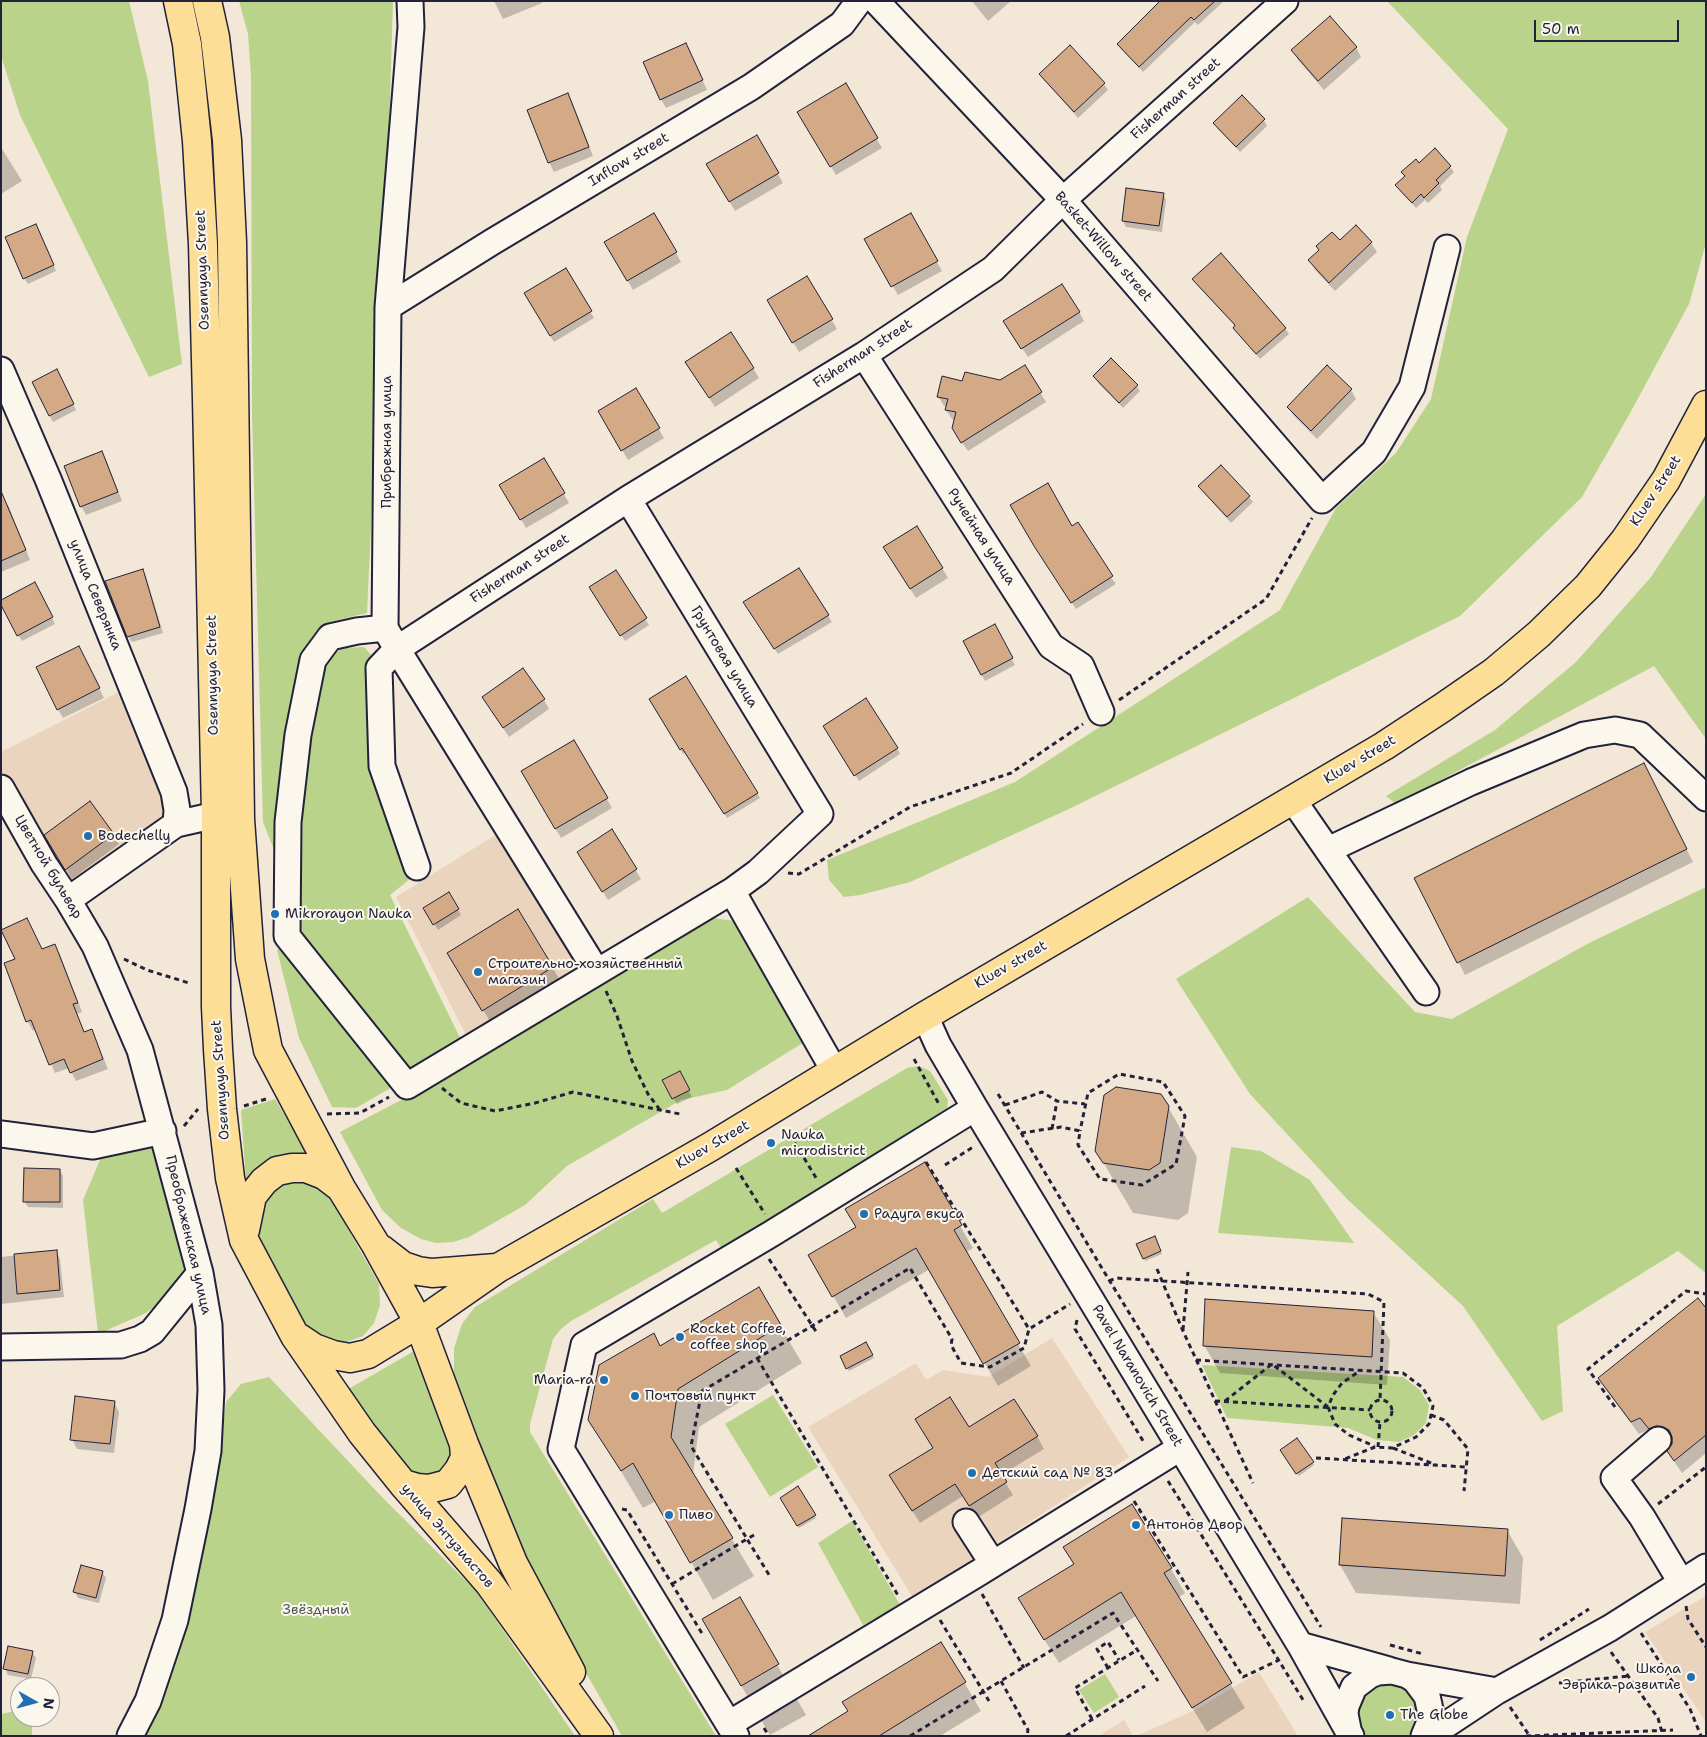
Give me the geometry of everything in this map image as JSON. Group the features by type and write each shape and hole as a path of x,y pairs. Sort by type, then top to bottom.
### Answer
{"main road":[{"name":"Osennyaya Street","path":"178,1 187,44 193,102 203,244 216,814 216,1007 222,1109 230,1178 244,1240 295,1336"},
{"name":"Osennyaya Street","path":"207,1 214,37 227,140 232,242 240,819 250,958 268,1050 341,1188 376,1245"},
{"name":"Kluev street","path":"925,1016 1384,746 1494,672 1539,634 1588,586 1625,540 1666,480 1706,405"},
{"name":"Kluev Street","path":"295,1336 314,1348 333,1355 350,1358 368,1354 419,1323 498,1268 710,1147 925,1016"},
{"path":"244,1240 247,1215 252,1196 264,1181 277,1170 306,1168 324,1175 341,1188"},
{"path":"376,1245 419,1323 464,1444 513,1563 604,1736"},
{"name":"Kluev Street","path":"376,1245 403,1266 418,1271 432,1273 498,1268"},
{"name":"улица Энтузиастов","path":"295,1336 362,1433 402,1484 489,1583 599,1736"},
{"path":"402,1484 429,1489 448,1484 459,1470 465,1458 464,1444"}],"street":[{"name":"Прибрежная улица","path":"391,639 388,307 411,27 410,1"},
{"name":"Inflow street","path":"388,307 492,242 751,87 842,24 859,1"},
{"name":"Basket-Willow street","path":"876,1 1063,200 1322,500"},
{"name":"Fisherman street","path":"391,639 628,499 864,355 993,269 1063,200 1285,1"},
{"path":"1322,500 1374,452 1412,387 1446,248"},
{"name":"Ручейная улица","path":"864,355 1051,646 1081,666 1101,712"},
{"name":"улица Северянка","path":"1,370 51,488 174,792 177,810 176,824"},
{"name":"Грунтовая улица","path":"628,499 820,814 758,872"},
{"path":"598,972 391,639 357,631 330,637 313,660 298,735 288,822 287,936 407,1086 598,972 732,892 758,872"},
{"path":"391,639 379,668 382,766 418,867"},
{"path":"1328,850 1471,782 1584,735 1615,730 1640,735 1706,798"},
{"name":"Цветной бульвар","path":"1,788 44,864 95,946"},
{"path":"1293,800 1426,992"},
{"path":"68,900 176,824 216,814"},
{"path":"732,892 835,1072"},
{"name":"Преображенская улица","path":"95,946 140,1050 200,1273 209,1325 211,1390 208,1451 198,1510 175,1620 148,1701 130,1736"},
{"name":"Pavel Naranovich Street","path":"925,1016 966,1114 1180,1448 1300,1645 1351,1736"},
{"path":"966,1114 584,1346 561,1449 732,1730 751,1711 1180,1448"},
{"path":"1,1134 93,1146 163,1131"},
{"path":"1,1346 120,1345 140,1339 152,1332 200,1273"},
{"path":"1658,1440 1614,1478 1642,1517 1684,1592"},
{"path":"966,1522 993,1564"},
{"path":"1428,1736 1497,1691 1610,1628 1684,1592 1706,1567"},
{"path":"1300,1645 1400,1673 1497,1691"},
{"path":"1351,1736 1345,1714 1347,1700 1359,1682 1370,1674 1378,1672 1400,1673 1422,1687 1430,1705 1431,1714 1424,1736"}],"path":[{"path":"758,872 800,874 910,807 1011,773 1266,599 1322,500"},
{"path":"95,946 147,970 189,983"},
{"path":"598,972 617,1016 632,1061 648,1094 660,1110"},
{"path":"914,1059 944,1113 966,1114 973,1147 978,1155"},
{"path":"1120,1074 1163,1082 1185,1116 1176,1164 1142,1185 1100,1179 1078,1145 1080,1131 1088,1093 1120,1074"},
{"path":"326,1114 360,1113 407,1086 435,1083 461,1103 495,1111 535,1103 573,1092 680,1114"},
{"path":"1004,1105 1042,1092 1057,1101 1085,1104"},
{"path":"998,1094 1109,1281 1322,1628 1279,1661 1243,1677 1134,1500"},
{"path":"240,1108 277,1095"},
{"path":"1052,1129 1057,1101"},
{"path":"1021,1133 1061,1128 1080,1131"},
{"path":"790,1135 828,1198"},
{"path":"916,1144 1029,1329"},
{"path":"945,1165 973,1147"},
{"path":"736,1168 776,1231"},
{"path":"766,1255 817,1333"},
{"path":"771,1578 691,1446 702,1391 910,1268 952,1340 951,1345 961,1363 990,1368 1024,1348 1029,1329 1070,1304"},
{"path":"1157,1269 1196,1360 1253,1483"},
{"path":"1183,1331 1188,1272"},
{"path":"1109,1281 1116,1278 1368,1294 1384,1302 1380,1400"},
{"path":"1615,1406 1588,1369 1686,1291 1706,1294"},
{"path":"1065,1296 1074,1310"},
{"path":"1077,1315 1075,1330 1310,1711"},
{"path":"757,1358 919,1609 984,1692 988,1701"},
{"path":"1196,1360 1403,1373 1423,1388 1433,1406 1429,1424 1416,1437 1392,1448"},
{"path":"1225,1401 1272,1364"},
{"path":"1272,1364 1328,1407 1335,1424 1349,1434 1376,1447 1392,1448 1439,1466"},
{"path":"1328,1407 1333,1394 1342,1383 1361,1370"},
{"path":"1215,1400 1370,1410"},
{"path":"1380,1400 1388,1402 1392,1411 1388,1419 1380,1422 1372,1418 1370,1410 1374,1402 1380,1400"},
{"path":"1431,1415 1444,1420 1468,1449 1464,1491"},
{"path":"1376,1447 1380,1422"},
{"path":"1342,1460 1376,1447"},
{"path":"1316,1458 1466,1467"},
{"path":"1642,1517 1706,1466"},
{"path":"618,1509 627,1510 707,1642"},
{"path":"672,1584 754,1535"},
{"path":"978,1587 1024,1668"},
{"path":"1684,1592 1688,1619 1706,1647"},
{"path":"1532,1645 1589,1609"},
{"path":"910,1736 1113,1613 1158,1681"},
{"path":"1640,1631 1690,1709 1701,1736"},
{"path":"1108,1668 1096,1649 1108,1642 1120,1660"},
{"path":"1388,1645 1426,1654"},
{"path":"1610,1649 1658,1718 1663,1736"},
{"path":"1092,1719 1075,1688 1137,1650"},
{"path":"1552,1683 1628,1676"},
{"path":"1001,1681 1032,1736"},
{"path":"1066,1736 1145,1686"},
{"path":"751,1711 759,1720 768,1736"},
{"path":"919,1730 923,1736"},
{"path":"1027,1736 1028,1730"},
{"path":"1526,1736 1673,1730"}],"shaded area":[{"path":"125,689 170,817 68,891 1,772 1,752"},
{"path":"500,832 581,968 467,1037 396,897"},
{"name":"Детский сад № 83","path":"1052,1338 1129,1457 984,1552 912,1596 808,1427 916,1363 926,1380 943,1370 988,1377"},
{"name":"Школа Эврика-развитие","path":"1706,1596 1706,1722 1645,1632"},
{"path":"1259,1672 1298,1736 1136,1736 1195,1710"},
{"path":"1124,1720 1133,1736 1099,1736"}],"green space":[{"path":"1,1 129,1 148,81 182,364 149,377 20,115 1,56"},
{"path":"239,1 393,1 389,132 367,613 329,622 311,651 298,683 275,852 263,822 252,414 251,77 248,34"},
{"path":"1387,1 1706,1 1706,243 1689,304 1582,497 1460,616 1071,808 910,882 860,895 844,897 829,880 827,860 1015,782 1280,610 1336,508 1396,453 1431,399 1467,237 1508,129"},
{"path":"1706,494 1706,739 1654,666 1396,804 1386,796 1495,730 1576,662 1651,577"},
{"path":"364,647 372,656 374,773 410,879 390,895 464,1046 411,1078 298,935 301,799 321,670 341,648"},
{"path":"1706,887 1706,1273 1678,1251 1557,1326 1563,1411 1542,1421 1463,1306 1347,1199 1250,1094 1176,979 1308,897 1415,1012 1452,1019 1589,943"},
{"path":"713,918 742,922 806,1041 727,1090 681,1100 567,1166 525,1205 469,1237 453,1242 436,1243 421,1239 401,1228 382,1210 340,1132 472,1063"},
{"path":"283,946 394,1086 356,1108 332,1107 299,1038 277,950"},
{"path":"919,1066 930,1071 948,1100 947,1110 942,1118 724,1253 716,1240 571,1321 553,1339 530,1424 530,1432 716,1736 622,1736 537,1587 461,1405 454,1375 454,1348 462,1324 475,1307 653,1199 662,1213 907,1068"},
{"path":"275,1099 308,1155 274,1159 256,1169 246,1181 241,1110"},
{"path":"154,1142 193,1277 146,1313 98,1334 83,1200 103,1153"},
{"path":"1231,1147 1261,1151 1310,1180 1354,1243 1218,1233"},
{"path":"296,1178 312,1183 327,1192 379,1284 380,1305 374,1323 363,1336 347,1342 329,1340 311,1332 301,1318 260,1240 258,1223 261,1207 269,1194 281,1183"},
{"path":"414,1351 450,1443 449,1459 442,1471 428,1476 419,1476 412,1472 345,1391"},
{"path":"1202,1365 1403,1377 1420,1390 1429,1405 1426,1423 1414,1435 1399,1442 1377,1440 1348,1428 1227,1418"},
{"name":"Звёздный","path":"269,1377 381,1496 477,1592 575,1736 143,1736 168,1682 211,1507 226,1402 241,1384"},
{"path":"773,1395 818,1467 770,1497 725,1424"},
{"path":"852,1521 900,1605 863,1625 818,1543"},
{"path":"1105,1674 1119,1697 1094,1713 1079,1690"},
{"path":"1402,1683 1421,1707 1413,1736 1363,1736 1355,1720 1358,1699 1372,1684"},
{"path":"10,1712 10,1727 32,1727 32,1736 1,1736 1,1714"}],"building":[{"path":"1160,1 1215,1 1194,20 1191,17 1139,67 1117,44"},
{"path":"1330,16 1357,47 1318,81 1291,50"},
{"path":"686,43 703,80 660,100 643,62"},
{"path":"1070,45 1105,83 1074,112 1039,74"},
{"path":"846,83 878,138 830,167 797,112"},
{"path":"568,93 589,147 548,163 527,110"},
{"path":"1242,95 1265,119 1236,147 1213,123"},
{"path":"757,135 779,173 729,202 706,164"},
{"path":"1435,148 1451,166 1436,180 1439,183 1424,198 1421,194 1412,203 1395,185 1405,176 1401,172 1416,159 1419,163"},
{"path":"1126,188 1164,193 1159,226 1122,221"},
{"path":"654,213 677,252 627,281 604,242"},
{"path":"911,213 938,261 891,287 864,239"},
{"path":"36,224 54,265 23,279 5,237"},
{"path":"1356,225 1372,242 1329,283 1308,260 1319,250 1316,246 1332,232 1340,240"},
{"path":"1221,253 1286,328 1256,354 1233,328 1235,325 1192,279"},
{"path":"566,268 592,311 550,336 524,293"},
{"path":"807,276 833,319 792,343 767,300"},
{"path":"1062,284 1080,312 1021,349 1003,321"},
{"path":"731,332 754,368 709,398 685,362"},
{"path":"1111,358 1138,385 1119,403 1093,376"},
{"path":"1025,365 1042,392 961,443 952,428 956,412 945,410 948,399 937,397 942,376 962,381 965,372 1000,380"},
{"path":"1327,365 1352,389 1311,431 1287,407"},
{"path":"57,369 74,404 49,416 32,382"},
{"path":"636,388 660,428 621,451 598,411"},
{"path":"102,451 118,492 80,507 64,466"},
{"path":"544,458 565,493 520,520 499,485"},
{"path":"1221,465 1250,496 1227,517 1198,486"},
{"path":"1048,483 1072,526 1078,522 1113,576 1071,603 1010,505"},
{"path":"1,491 26,550 1,561"},
{"path":"917,526 943,568 910,589 883,547"},
{"path":"799,568 829,615 774,649 743,602"},
{"path":"143,569 160,627 127,637 105,581"},
{"path":"616,570 647,618 620,636 589,587"},
{"path":"35,582 53,617 17,636 1,605 1,600"},
{"path":"995,624 1013,658 981,675 963,641"},
{"path":"79,646 100,688 57,710 36,667"},
{"path":"523,668 545,699 503,728 482,697"},
{"path":"686,676 758,793 724,814 682,748 680,750 649,699"},
{"path":"866,698 898,748 854,776 823,726"},
{"path":"574,740 608,798 555,829 521,771"},
{"path":"1644,763 1687,849 1457,963 1414,878"},
{"path":"90,801 114,834 65,870 44,835"},
{"path":"612,829 637,869 602,892 577,852"},
{"path":"449,892 459,909 433,925 423,908"},
{"path":"518,909 553,967 482,1011 447,953"},
{"path":"27,918 42,949 55,944 78,1003 73,1004 84,1032 92,1029 103,1059 70,1073 64,1059 49,1065 31,1020 26,1022 4,963 15,959 1,930"},
{"path":"680,1071 690,1090 672,1099 662,1080"},
{"path":"1116,1087 1161,1094 1169,1106 1160,1163 1149,1170 1103,1163 1095,1151 1104,1095"},
{"path":"925,1162 962,1225 954,1230 1020,1343 983,1364 916,1248 832,1297 808,1255 856,1227 845,1209"},
{"path":"24,1168 60,1169 60,1202 23,1202"},
{"path":"1155,1236 1161,1251 1143,1259 1136,1244"},
{"path":"57,1250 60,1290 17,1294 14,1254"},
{"path":"759,1287 781,1325 678,1389 671,1437 733,1538 690,1563 633,1463 621,1471 588,1420 599,1365 654,1333 660,1346"},
{"path":"1698,1298 1706,1308 1706,1435 1674,1461 1667,1451 1672,1444 1669,1430 1656,1426 1649,1429 1640,1418 1631,1422 1598,1378"},
{"path":"1205,1299 1374,1311 1372,1357 1203,1346"},
{"path":"866,1342 873,1355 846,1369 840,1356"},
{"path":"75,1396 115,1401 110,1444 70,1440"},
{"path":"950,1397 969,1427 1014,1399 1038,1436 995,1463 1007,1482 969,1506 955,1484 912,1511 889,1475 933,1448 915,1419"},
{"path":"1297,1438 1314,1462 1296,1474 1280,1450"},
{"path":"798,1486 816,1515 797,1526 780,1498"},
{"path":"1132,1504 1172,1568 1164,1573 1232,1683 1192,1708 1121,1592 1044,1640 1018,1598 1074,1564 1063,1547"},
{"path":"1342,1518 1508,1529 1505,1576 1339,1565"},
{"path":"81,1565 103,1571 96,1598 73,1592"},
{"path":"740,1597 779,1664 741,1686 702,1619"},
{"path":"941,1642 966,1682 879,1736 808,1736 848,1711 842,1702"},
{"path":"8,1646 33,1651 28,1674 3,1669"}],"place":[{"name":"Bodechelly","path":"88,836"},
{"name":"Mikrorayon Nauka","path":"275,914"},
{"name":"Строительно-хозяйственный магазин","path":"478,972"},
{"name":"Nauka microdistrict","path":"771,1143"},
{"name":"Радуга вкуса","path":"864,1214"},
{"name":"Rocket Coffee, coffee shop","path":"680,1337"},
{"name":"Maria-ra","path":"604,1380"},
{"name":"Почтовый пункт","path":"635,1396"},
{"name":"Детский сад № 83","path":"972,1473"},
{"name":"Пиво","path":"669,1515"},
{"name":"Антонов Двор","path":"1136,1525"},
{"name":"Школа Эврика-развитие","path":"1691,1677"},
{"name":"The Globe","path":"1390,1715"}]}
